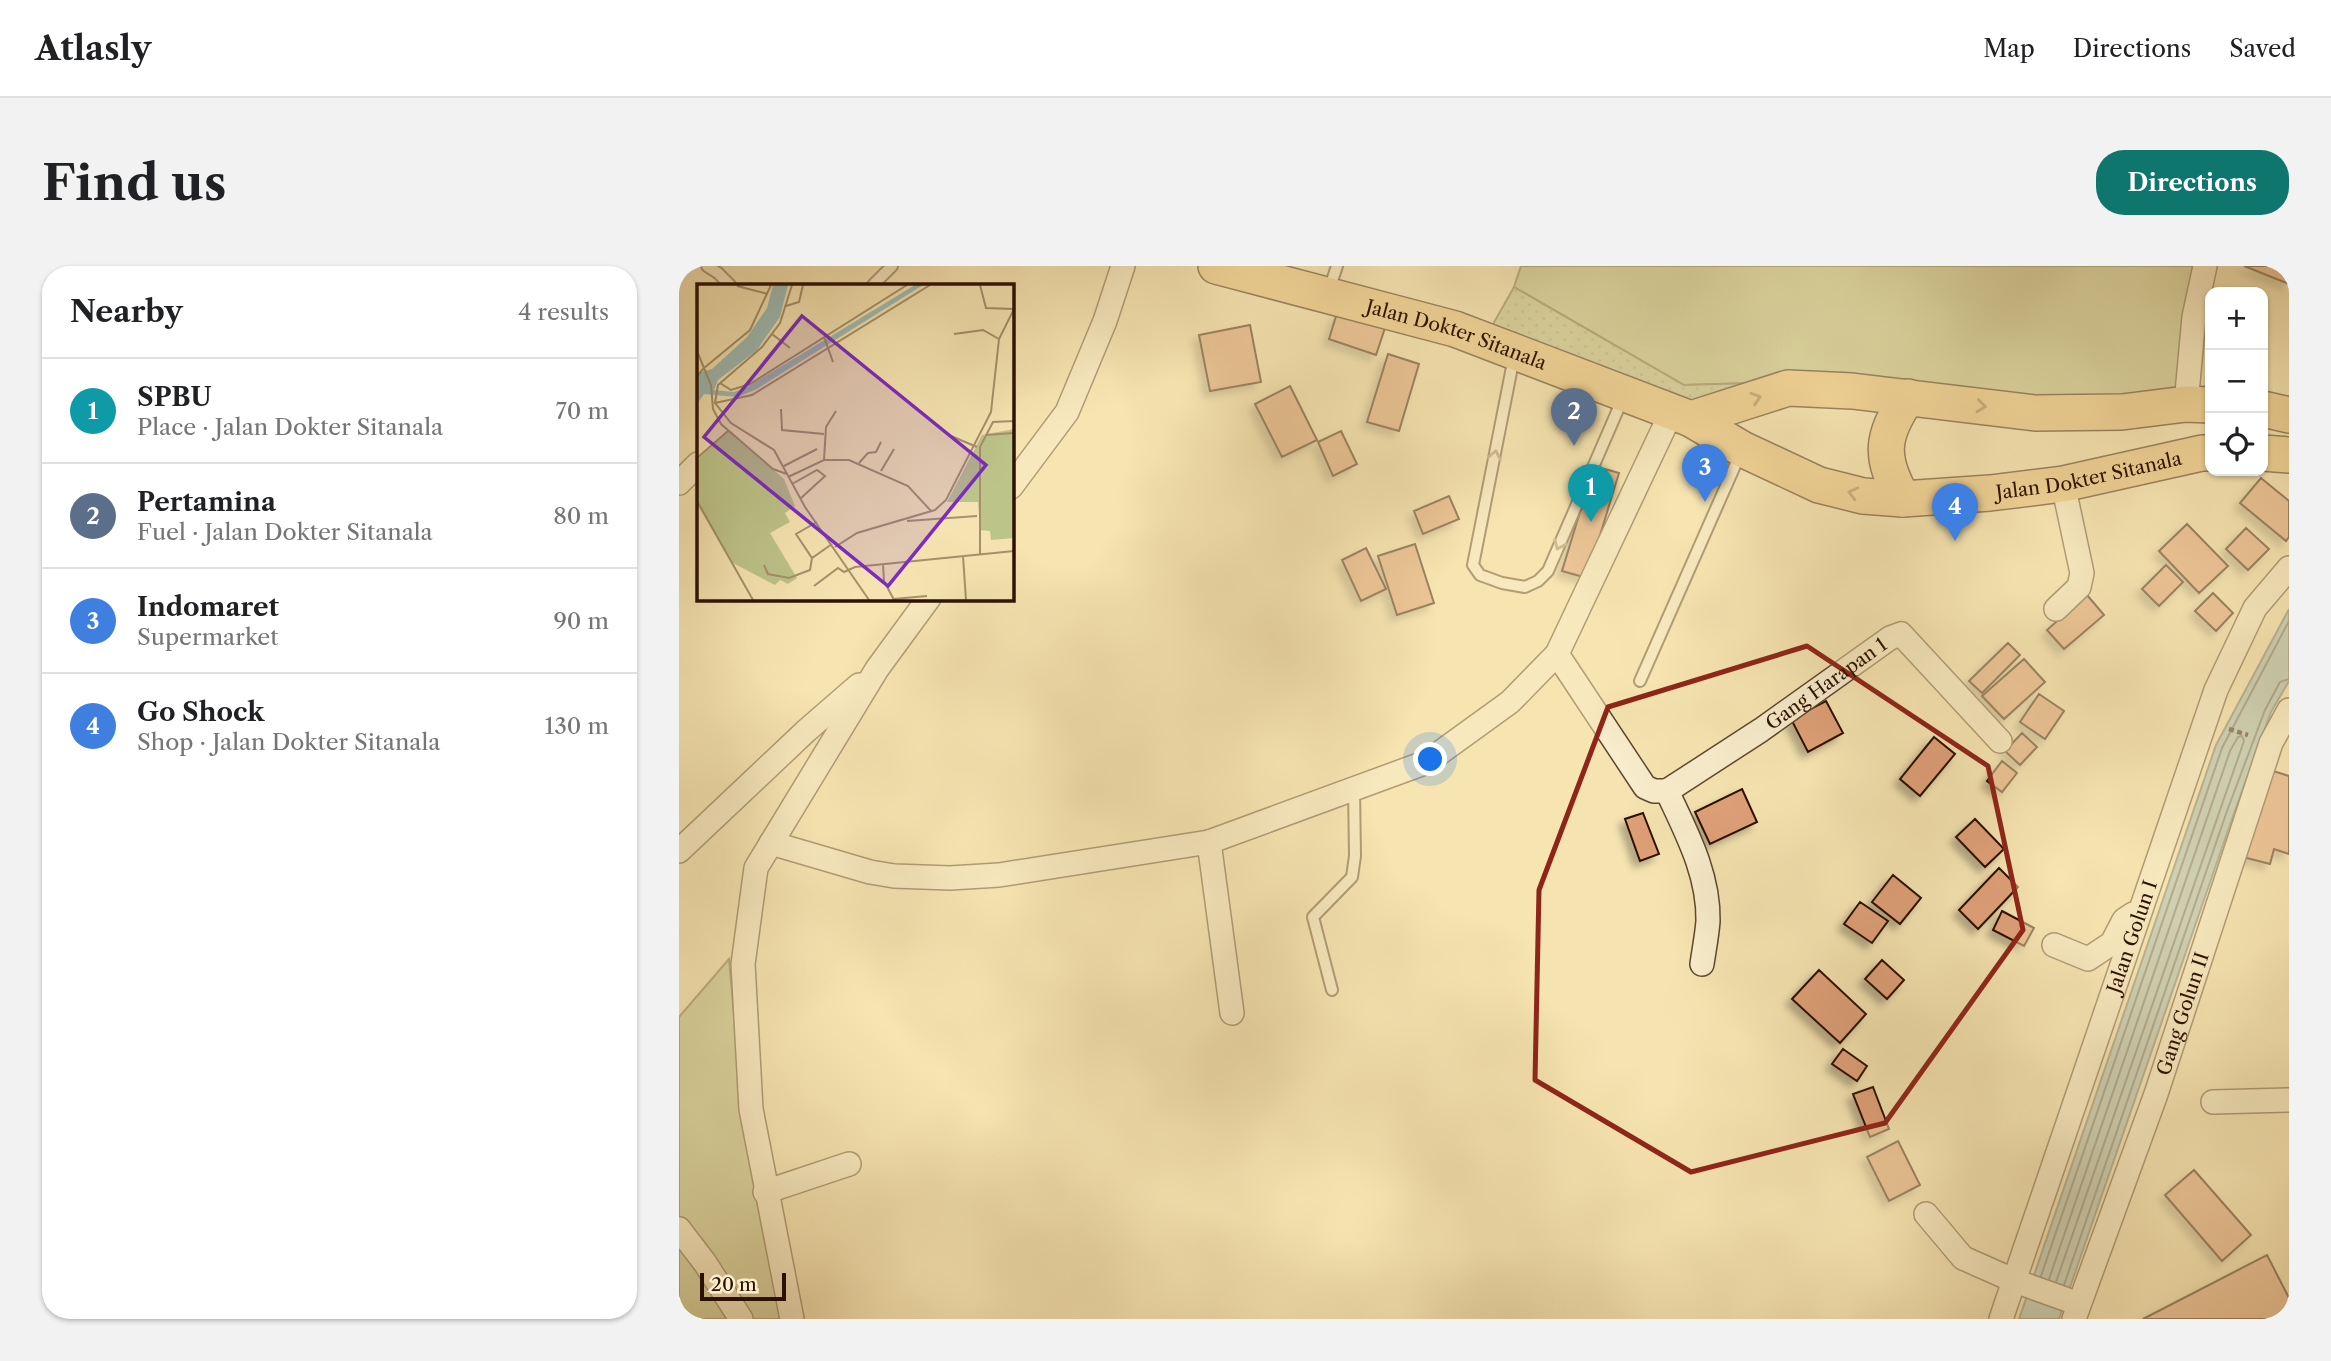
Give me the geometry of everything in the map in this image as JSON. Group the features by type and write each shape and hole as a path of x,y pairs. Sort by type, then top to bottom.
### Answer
{"main road":[{"name":"Jalan Dokter Sitanala","path":"1216,266 1332,280 1455,330 1625,392 1681,416 1742,449 1819,485 1863,496 1903,499 1990,493 2063,484 2205,453"},
{"path":"1681,416 1788,388 1908,397 2035,412 2122,412 2198,405"},
{"path":"1903,499 1891,477 1886,451 1893,419 1908,397"},
{"path":"2268,410 2289,415"},
{"path":"2268,453 2289,455"}],"street":[{"path":"1013,484 1067,412 1105,321 1123,266"},
{"path":"2198,405 2194,317 2205,266"},
{"path":"771,843 870,872 894,876 950,878 999,875 1209,842 1427,762 1510,702 1557,654 1681,416"},
{"path":"679,483 697,465"},
{"path":"2056,608 2078,587 2082,573 2063,484"},
{"name":"Jalan Golun I","path":"2001,1319 2019,1283 2139,914 2216,690 2255,608 2289,568"},
{"path":"792,1319 765,1192 751,1109 743,964 757,868 877,669 928,600"},
{"name":"Gang Harapan 1","path":"1667,791 1898,635 1905,636 2000,741"},
{"path":"1557,654 1645,788 1667,791 1688,835 1701,869 1707,900 1708,921 1702,964"},
{"path":"679,851 806,731 877,669"},
{"name":"Gang Golun II","path":"2075,1308 2156,1094 2271,743 2289,709"},
{"path":"1209,842 1232,1013"},
{"path":"2054,945 2088,959 2112,943 2124,920 2133,914 2139,914"},
{"path":"2213,1102 2289,1100"},
{"path":"765,1192 849,1164"},
{"path":"1926,1214 1963,1258 2075,1308"},
{"path":"679,1229 705,1263 741,1319"}],"lane":[{"path":"708,266 729,284"},
{"path":"874,284 892,266"},
{"path":"1515,351 1473,565 1480,575 1502,583 1525,586 1538,581 1548,571 1625,392"},
{"path":"1640,681 1742,449"},
{"path":"1332,990 1313,918 1352,877 1355,856 1354,789"}],"path":[{"path":"2219,726 2253,737"}],"highlighted area":[{"path":"1807,646 1988,766 2023,930 1885,1123 1691,1172 1535,1080 1539,890 1608,707"}],"green space":[{"path":"1521,266 2205,266 2186,404 1785,382 1684,385 1514,287"},
{"path":"1514,287 1684,385 1785,382 1852,391 1691,419 1484,340"},
{"path":"729,959 743,1117 794,1319 679,1319 679,1017"}],"water":[{"path":"2289,609 2289,681 2271,712 2234,813 2059,1319 2019,1319 2216,745"}],"building":[{"path":"2244,266 2289,266 2289,284"},
{"path":"1337,313 1385,328 1376,355 1329,339"},
{"path":"1250,325 1261,382 1210,391 1199,335"},
{"path":"1388,354 1419,364 1399,431 1367,422"},
{"path":"1290,386 1317,440 1282,457 1255,404"},
{"path":"1341,431 1357,464 1333,476 1318,442"},
{"path":"1594,466 1619,473 1587,578 1562,571"},
{"path":"2261,478 2289,501 2289,537 2286,541 2240,503"},
{"path":"1449,496 1459,519 1423,534 1414,511"},
{"path":"2187,524 2228,566 2199,593 2159,551"},
{"path":"2246,528 2269,549 2248,570 2226,549"},
{"path":"1415,544 1434,603 1397,615 1378,556"},
{"path":"1366,548 1386,589 1361,601 1342,560"},
{"path":"2166,565 2183,582 2159,606 2142,589"},
{"path":"2213,593 2233,613 2216,631 2195,611"},
{"path":"2087,595 2104,615 2064,649 2047,630"},
{"path":"2008,643 2020,655 1982,693 1969,681"},
{"path":"2024,659 2045,682 2004,719 1982,696"},
{"path":"2039,694 2064,711 2045,739 2020,722"},
{"path":"1826,701 1843,733 1808,752 1791,719"},
{"path":"2022,733 2037,747 2020,765 2005,751"},
{"path":"1934,737 1955,754 1920,796 1900,779"},
{"path":"2002,761 2017,773 2002,792 1987,781"},
{"path":"2270,770 2289,776 2289,854 2274,849 2270,864 2243,857"},
{"path":"1742,789 1757,822 1710,844 1695,812"},
{"path":"1643,813 1659,854 1640,861 1625,819"},
{"path":"1975,819 2004,849 1985,867 1956,837"},
{"path":"1999,868 2018,887 1978,929 1959,910"},
{"path":"1893,875 1921,898 1900,924 1872,902"},
{"path":"1860,902 1888,921 1872,943 1844,924"},
{"path":"2002,911 2034,928 2024,946 1993,930"},
{"path":"1882,960 1904,980 1887,999 1865,979"},
{"path":"1819,970 1866,1014 1840,1043 1792,999"},
{"path":"1843,1049 1867,1066 1857,1081 1832,1064"},
{"path":"1873,1087 1889,1129 1870,1137 1853,1094"},
{"path":"1898,1141 1920,1185 1889,1201 1867,1157"},
{"path":"2194,1170 2251,1235 2222,1261 2165,1195"},
{"path":"2267,1255 2289,1298 2289,1319 2143,1319"}],"place":[{"name":"Pertamina","path":"1574,446"},
{"name":"Indomaret","path":"1705,502"},
{"name":"SPBU","path":"1591,522"},
{"name":"Go Shock","path":"1955,541"}]}
